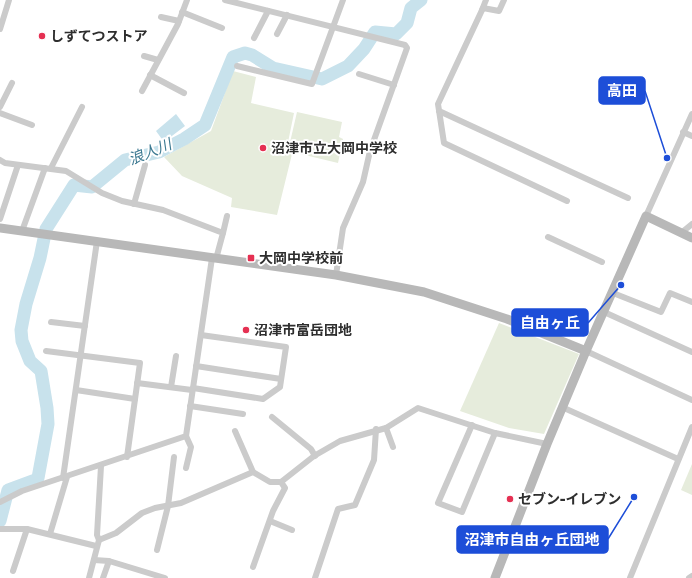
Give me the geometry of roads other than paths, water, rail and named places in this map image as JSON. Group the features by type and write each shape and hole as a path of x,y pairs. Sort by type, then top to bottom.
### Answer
{"street":[{"path":"0,29 9,0"},
{"path":"142,91 179,21 186,0"},
{"path":"225,0 334,28 376,37 405,45 407,48 370,151 363,182 344,228 336,275"},
{"path":"251,7 253,0"},
{"path":"236,66 312,84 318,73 343,0"},
{"path":"486,0 438,104 444,143 566,201"},
{"path":"482,10 483,8 499,11 504,0"},
{"path":"254,38 268,11"},
{"path":"182,12 222,28"},
{"path":"277,34 287,15"},
{"path":"161,17 179,21"},
{"path":"144,56 158,60"},
{"path":"359,74 394,85"},
{"path":"150,75 184,93"},
{"path":"0,107 12,83"},
{"path":"22,231 48,168 82,107"},
{"path":"439,111 628,198"},
{"path":"0,113 32,125"},
{"path":"498,577 547,444 564,408 586,351 692,114"},
{"path":"683,132 692,136"},
{"path":"0,160 5,163 66,171 93,187 122,201 162,210 223,233"},
{"path":"0,219 18,164"},
{"path":"134,204 145,165"},
{"path":"186,468 191,447 186,436 200,335 214,259 227,216"},
{"path":"646,216 692,238"},
{"path":"681,234 692,224"},
{"path":"0,228 336,275 424,292 454,300 586,351 692,400"},
{"path":"548,237 602,262"},
{"path":"50,534 65,477 97,241"},
{"path":"613,293 660,312 670,293 692,302"},
{"path":"604,312 692,352"},
{"path":"51,322 85,326"},
{"path":"138,383 263,399 280,387 286,347 200,335"},
{"path":"46,351 81,354 140,363 127,457"},
{"path":"171,387 176,356"},
{"path":"196,366 281,379"},
{"path":"76,390 135,398"},
{"path":"190,406 243,414"},
{"path":"236,431 253,472 270,482 280,482 315,456 340,441 376,429 386,428 418,408 472,424 495,433 547,444"},
{"path":"564,408 678,459"},
{"path":"272,418 311,449 315,456"},
{"path":"472,424 438,503 462,512 495,433"},
{"path":"630,578 692,427"},
{"path":"386,428 393,447"},
{"path":"315,578 338,509 355,505 368,475 374,460 376,429"},
{"path":"0,502 22,491 101,466 186,436"},
{"path":"157,550 168,506 174,457"},
{"path":"89,578 98,543 97,535 101,466"},
{"path":"0,528 27,529 98,543 116,533 142,513 181,503 253,472"},
{"path":"253,567 285,488 280,482"},
{"path":"270,522 292,530"},
{"path":"13,572 27,529"},
{"path":"94,560 108,561 161,577"},
{"path":"103,578 108,561"}],"water":[{"path":"176,114 185,126 164,142 156,131"}],"waterway":[{"name":"浪人川","path":"0,521 8,490 38,478 48,424 47,408 41,371 30,361 22,341 21,330 26,304 40,258 46,229 74,185 92,187 125,160 159,152 184,139 205,125 233,57 245,53 252,55 273,68 322,79 348,66 364,49 375,32 396,34 407,23 411,8 421,0"}],"place":[{"name":"しずてつストア","path":"42,36"},
{"name":"沼津市立大岡中学校","path":"263,148"},
{"name":"高田","path":"667,158"},
{"name":"大岡中学校前","path":"251,258"},
{"name":"自由ヶ丘","path":"621,285"},
{"name":"沼津市富岳団地","path":"246,330"},
{"name":"沼津市自由ヶ丘団地","path":"634,497"},
{"name":"セブン-イレブン","path":"510,499"}]}
